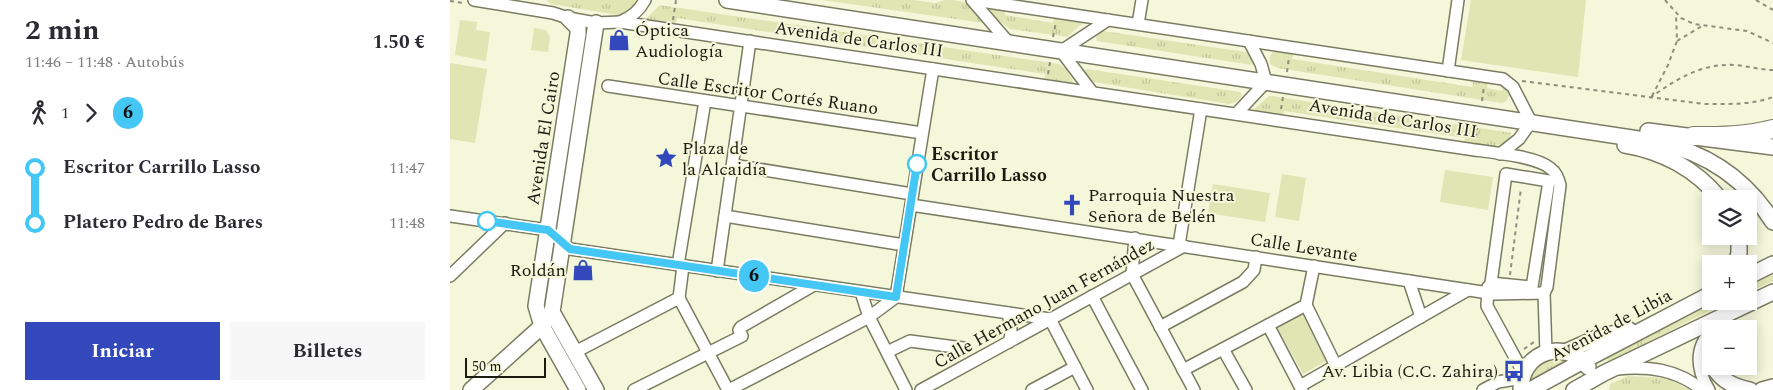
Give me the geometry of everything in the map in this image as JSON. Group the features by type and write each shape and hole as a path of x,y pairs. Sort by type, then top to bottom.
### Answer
{"highway":[{"path":"1693,136 1744,134 1773,129"}],"main road":[{"name":"Avenida de Carlos III","path":"727,0 1669,144 1706,158 1724,169 1748,189 1773,222"},
{"name":"Avenida El Cairo","path":"568,18 578,28 578,34 536,306 542,326 578,390"},
{"name":"Avenida El Cairo","path":"542,326 552,312 596,22"},
{"path":"1560,126 1582,121 1773,147"},
{"path":"1602,133 1613,143 1646,150 1674,161 1705,183 1712,190"},
{"path":"1757,272 1773,264"},
{"path":"1757,300 1773,292"},
{"path":"1692,303 1702,295"},
{"name":"Avenida de Libia","path":"1524,383 1582,360 1702,298"},
{"path":"1574,390 1593,385 1610,370 1736,310"},
{"path":"1728,320 1740,310"},
{"path":"552,312 596,390"},
{"path":"1524,383 1531,363 1546,353 1565,352 1599,337 1650,325"},
{"path":"471,390 542,326"},
{"path":"1565,352 1582,360 1588,368 1593,385"},
{"path":"1719,375 1730,384 1750,390"},
{"path":"1762,390 1773,387"}],"street":[{"name":"Avenida de Carlos III","path":"474,0 553,13 568,18 672,29 1532,160 1549,166 1558,175 1560,184 1547,287 1544,293"},
{"name":"Avenida de Carlos III","path":"538,0 541,5 553,13"},
{"path":"620,22 631,17 640,9 645,0"},
{"path":"973,0 1010,43"},
{"path":"973,0 1503,79 1513,87 1531,122 1503,157 1487,306 1524,383"},
{"path":"1138,24 1142,0"},
{"path":"1448,71 1458,0"},
{"path":"1092,92 1061,51 1108,20"},
{"path":"717,271 750,41"},
{"path":"1236,114 1266,82 1261,64 1249,41"},
{"path":"705,102 681,266 679,298 729,390 868,317 896,297 933,68"},
{"name":"Calle Escritor Cortés Ruano","path":"608,86 922,133"},
{"name":"Calle Hermano Juan Fernández","path":"921,390 1182,245 1201,109"},
{"name":"Calle Levante","path":"733,164 912,199 1135,238 1487,293 1544,293"},
{"path":"1506,174 1549,181 1532,287 1508,285 1491,284 1506,174"},
{"path":"450,216 548,230 570,249 1050,319 1087,390"},
{"path":"725,216 904,245"},
{"path":"450,276 505,224"},
{"path":"1135,238 1132,274 1194,390"},
{"path":"1160,327 1244,282 1254,270 1256,257"},
{"path":"1314,266 1306,305 1336,366"},
{"path":"1409,281 1421,317"},
{"path":"634,390 742,336 741,327 814,285"},
{"path":"1268,325 1301,388 1468,290"},
{"path":"861,292 868,317 906,390"},
{"path":"1544,293 1546,353"},
{"path":"1092,296 1142,390"},
{"path":"575,352 679,298"},
{"path":"1183,370 1306,305"},
{"path":"1008,313 1011,327 1009,342"},
{"path":"887,352 910,341 963,348"},
{"path":"1702,344 1699,357 1700,371 1708,390"},
{"path":"1223,349 1246,390"},
{"path":"1032,390 1075,367"},
{"path":"1610,370 1656,368 1684,378 1702,390"},
{"name":"Avenida de Libia","path":"1483,390 1498,382 1524,383"}],"path":[{"path":"672,29 676,0"},
{"path":"1665,0 1681,18 1703,25 1747,31 1773,43"},
{"path":"1756,0 1773,10"},
{"path":"1650,98 1668,66 1677,41 1676,13"},
{"path":"1677,41 1703,25"},
{"path":"1650,98 1689,73 1713,65 1736,65 1773,70"},
{"path":"1503,79 1706,104 1759,102 1773,97"},
{"path":"1508,285 1523,177"}],"green space":[{"path":"546,0 636,1 629,10 618,15 551,4"},
{"path":"822,0 913,0 935,3 952,0 971,3 984,23"},
{"path":"1471,0 1586,0 1578,77 1461,60"},
{"path":"660,5 1059,64 1066,69 1074,83 1072,85 1044,82 1045,74 677,18 675,25 644,21"},
{"path":"988,7 1006,9 1005,15 1053,23 1054,16 1082,21 1083,23 1067,37 1010,29 998,20"},
{"path":"460,20 477,22 476,30 490,32 486,61 455,55"},
{"path":"534,28 546,30 550,37 548,52 531,50"},
{"path":"1103,31 1246,52 1250,54 1254,63 1252,65 1097,41 1096,37"},
{"path":"1277,50 1293,53 1292,59 1472,87 1474,79 1488,81 1487,88 1502,91 1503,84 1511,93 1506,101 1502,103 1278,68 1270,64 1271,54"},
{"path":"450,63 487,69 475,143 450,139"},
{"path":"1087,69 1240,92 1242,96 1236,102 1229,104 1088,81 1082,71"},
{"path":"1269,96 1512,133 1509,139 1498,146 1477,147 1464,145 1465,138 1284,111 1282,119 1254,113 1254,109"},
{"path":"1445,170 1493,177 1488,210 1440,202"},
{"path":"1282,174 1306,178 1299,221 1275,217"},
{"path":"1213,184 1270,193 1265,222 1208,213"},
{"path":"1773,273 1773,281 1757,288 1757,280"},
{"path":"1702,307 1702,310 1711,310 1608,362 1606,357"},
{"path":"1303,314 1328,360 1303,374 1277,327"},
{"path":"1556,358 1568,362 1531,382 1529,381 1539,365"},
{"path":"1628,376 1667,378 1690,390 1609,390 1610,384"}],"bus line":[{"name":"6","path":"487,221 548,230 570,249 896,297 917,164"}],"place":[{"name":"Óptica Audiología","path":"619,40"},
{"name":"Plaza de la Alcaidía","path":"666,158"},
{"name":"Escritor Carrillo Lasso","path":"917,164"},
{"name":"Parroquia Nuestra Señora de Belén","path":"1072,205"},
{"name":"Roldán","path":"583,270"},
{"name":"Av. Libia (C.C. Zahira)","path":"1514,371"}]}
